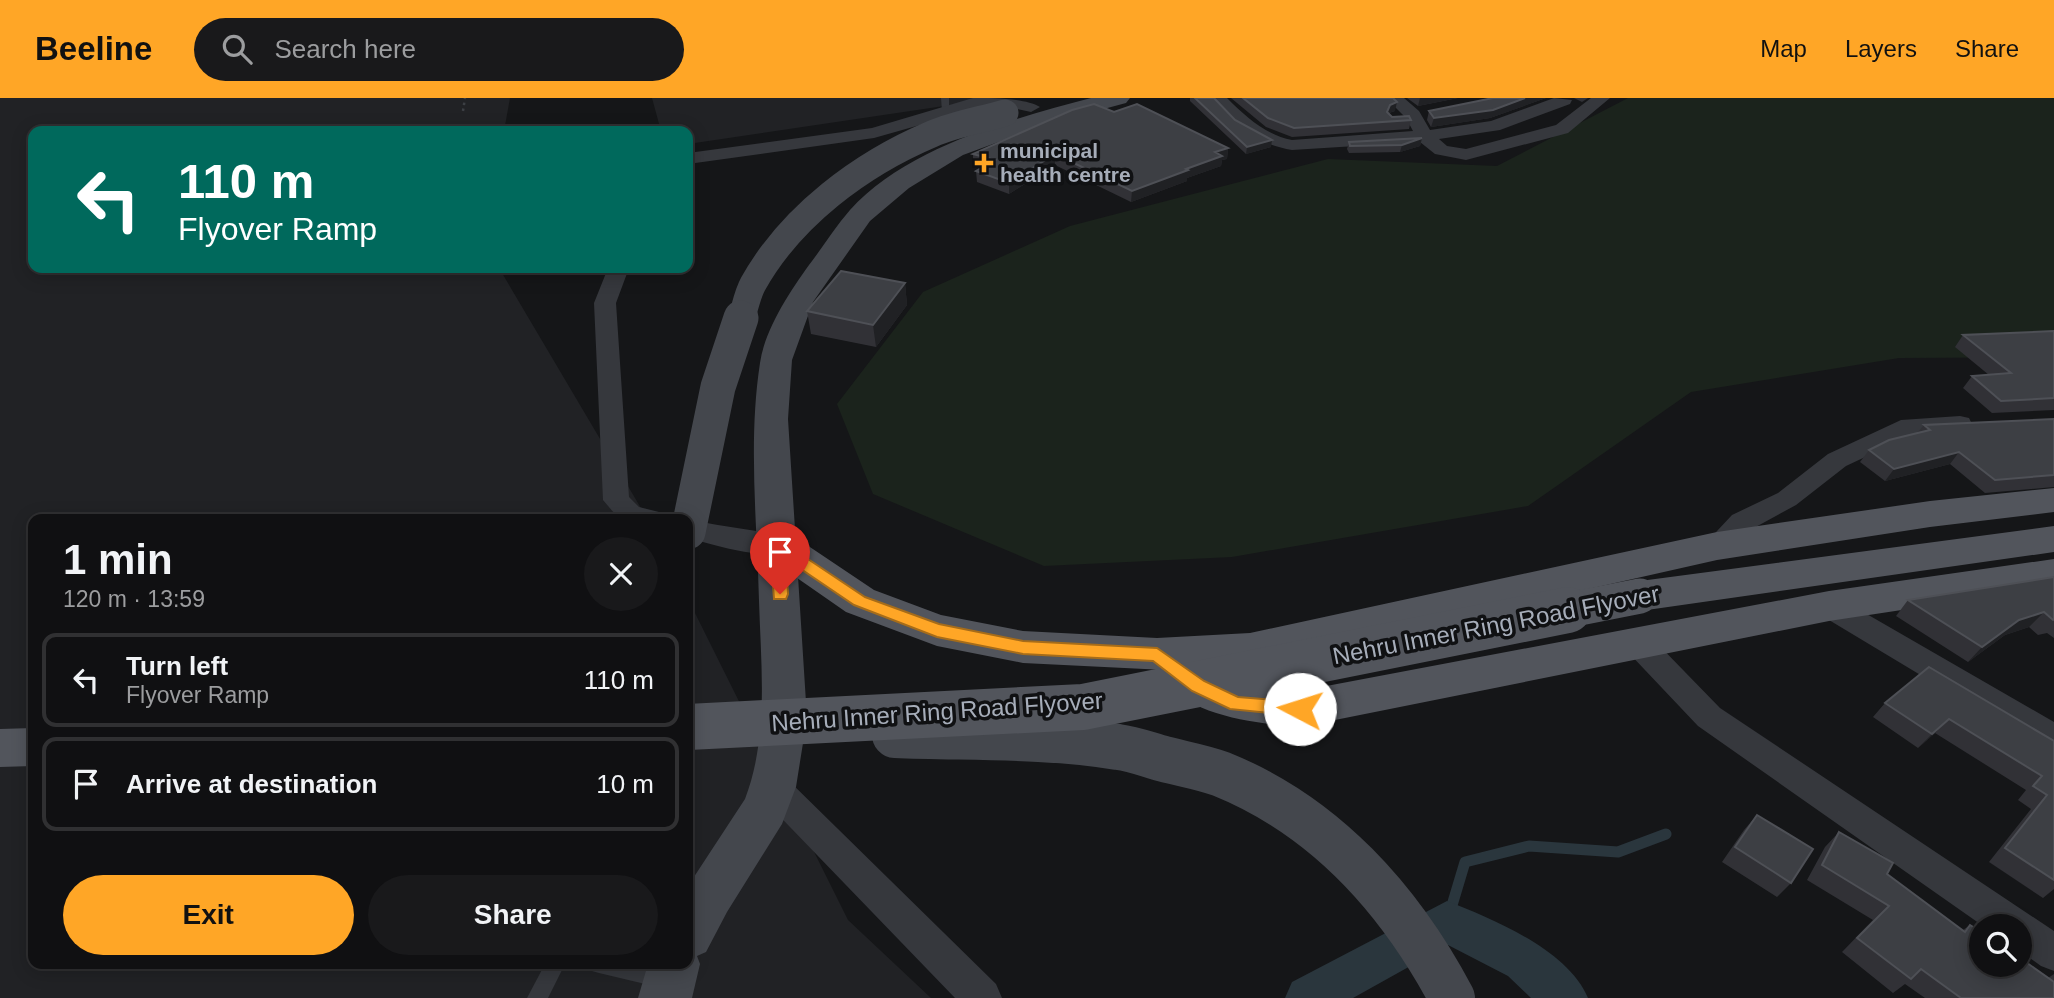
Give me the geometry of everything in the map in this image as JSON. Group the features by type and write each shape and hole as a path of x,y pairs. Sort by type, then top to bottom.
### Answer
{"main road":[{"path":"778,545 860,601 937,630 1023,647 1157,654 1250,649 1717,546 1930,514 2054,500"},
{"name":"Nehru Inner Ring Road Flyover","path":"693,728 1083,707 1640,596 2054,539"},
{"path":"1157,654 1198,686 1236,704 1300,709 1829,606 2054,573"},
{"path":"0,748 28,747"}],"street":[{"path":"691,514 718,387 752,286 785,236 822,202 879,160 934,133 1067,98"},
{"path":"693,930 709,896 765,809 773,787 785,718 771,419 776,360 798,302 860,215 900,182 954,150 1036,120 1118,98"},
{"path":"1218,98 1234,115 1261,135 1280,144 1292,145 1424,136 1494,126 1561,99 1596,104"},
{"path":"1394,98 1420,113"},
{"path":"693,158 874,133 946,105 994,99 1018,110"},
{"path":"1420,113 1424,136 1441,150 1466,155 1562,129 1596,104"},
{"path":"1261,135 1386,120 1420,113"},
{"path":"616,273 605,303 616,500 630,514"},
{"path":"1717,546 1742,522 1787,499 1837,460 1910,426 1989,423"},
{"path":"693,531 778,545"},
{"path":"1829,606 2054,738"},
{"path":"1638,643 1709,717 1996,914"},
{"path":"693,728 1040,740 1115,746 1220,773 1287,807 1345,851 1393,905 1437,966 1452,998"},
{"path":"773,787 982,998"},
{"path":"2032,937 2054,953"}],"lane":[{"path":"537,998 553,969"}],"shaded area":[{"path":"0,98 510,98 505,126 28,126 28,273 502,273 644,514 28,514 28,969 693,969 693,609 848,920 931,998 0,998"},
{"path":"652,98 998,98 693,143 693,126 660,126"},
{"path":"1628,98 2054,98 2054,357 1899,358 1691,392 1528,506 1232,557 1044,566 873,494 837,404 923,292 1070,226 1328,159 1497,166"}],"building":[{"path":"1195,98 1214,98 1235,120 1272,140 1247,147"},
{"path":"1243,98 1393,98 1397,102 1390,105 1387,112 1392,117 1409,116 1411,120 1294,128 1268,118"},
{"path":"1493,98 1525,98 1493,110 1434,118 1429,111"},
{"path":"1094,104 1114,112 1137,104 1228,148 1215,152 1222,156 1132,191 1055,154 1009,183 976,171 995,160 973,154 1072,110"},
{"path":"1422,138 1402,145 1350,146 1349,142"},
{"path":"841,271 905,283 873,325 807,311"},
{"path":"2054,331 2054,398 2001,401 1972,376 2011,373 1963,335"},
{"path":"2054,419 2054,475 1995,480 1959,452 1894,469 1869,450 1889,440 1930,430 1924,425"},
{"path":"2054,577 2053,620 2044,612 2019,620 1982,647 1908,600"},
{"path":"1929,667 2054,741 2054,880 2005,848 2047,795 2033,786 2042,776 1949,719 1932,734 1885,703"},
{"path":"1757,815 1813,849 1791,883 1735,847"},
{"path":"1839,832 1893,863 1887,874 1965,932 1969,926 1969,977 2032,977 2032,966 2054,982 2054,998 1961,998 1921,969 1911,979 1857,938 1889,906 1822,865"}],"waterway":[{"path":"1447,922 1465,862 1529,846 1618,852 1666,834"},
{"path":"1308,998 1447,922 1524,961 1565,998"}],"place":[{"name":"municipal health centre","path":"984,163"}],"route":[{"path":"780,594 778,545 860,601 937,630 1023,647 1157,654 1198,686 1236,704 1300,709"}]}
